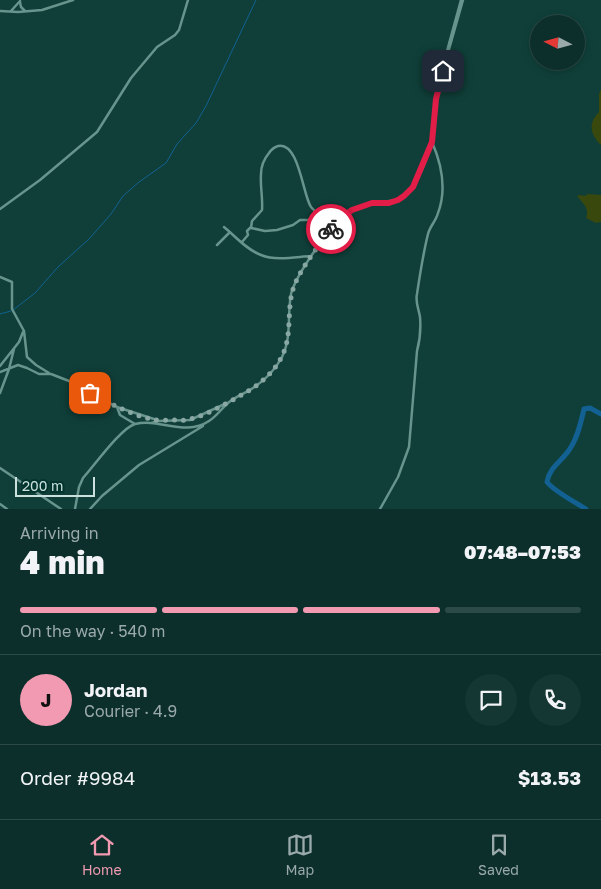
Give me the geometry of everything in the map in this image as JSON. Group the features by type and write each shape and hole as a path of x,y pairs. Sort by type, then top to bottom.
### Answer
{"street":[{"path":"0,11 42,10 73,0"},
{"path":"150,424 158,421 190,420 250,390 272,372 283,356 287,345 292,293 311,256 338,220 361,206 372,203 389,203 404,196 413,187 432,142 436,99 444,62 462,0"},
{"path":"21,1 21,7 25,11"},
{"path":"10,11 21,1"},
{"path":"0,210 98,132 131,78 157,47 175,35 179,30 188,1"},
{"path":"380,509 398,477 409,447 416,360 420,339 420,317 416,298 420,285 421,259 430,229 439,211 444,186 438,156 432,142"},
{"path":"242,242 248,235 247,231 252,221 262,210 261,175 263,164 269,152 276,147 287,147 291,152 303,180 310,206 326,219"},
{"path":"251,226 265,231 277,230 293,225 300,220 338,220"},
{"path":"224,227 257,254 266,257 311,256"},
{"path":"216,245 230,232"},
{"path":"0,277 12,282 13,312 24,331 27,357 51,374 69,381 117,407 158,421"},
{"path":"0,364 10,350 14,349 20,342 24,331"},
{"path":"0,393 14,349"},
{"path":"0,372 18,365 38,374 51,374"},
{"path":"90,509 102,496 139,465 208,422 229,402"},
{"path":"117,407 120,415 135,424 187,429 208,422"},
{"path":"75,509 77,493 83,478 118,436 135,424"},
{"path":"0,468 61,509"},
{"path":"0,504 7,509"}],"green space":[{"path":"601,89 601,145 594,137 592,124 599,112 599,94"},
{"path":"588,194 601,195 601,222 596,223 586,218 587,212 584,204 577,196"}],"waterway":[{"path":"13,310 35,293 58,267 89,239 111,214 123,196 166,163 177,144 196,123 206,106 256,0"},
{"path":"0,314 11,311"},
{"path":"586,509 560,493 547,482 551,472 573,443 584,409 590,408 601,414"}],"way so far":[{"path":"90,393 129,412 158,421 190,420 210,412 250,390 272,372 283,356 287,345 290,303 294,285 311,256 331,229"}],"route":[{"path":"331,229 338,220 352,210 372,203 389,203 398,200 413,187 432,142 436,99 443,71"}]}
